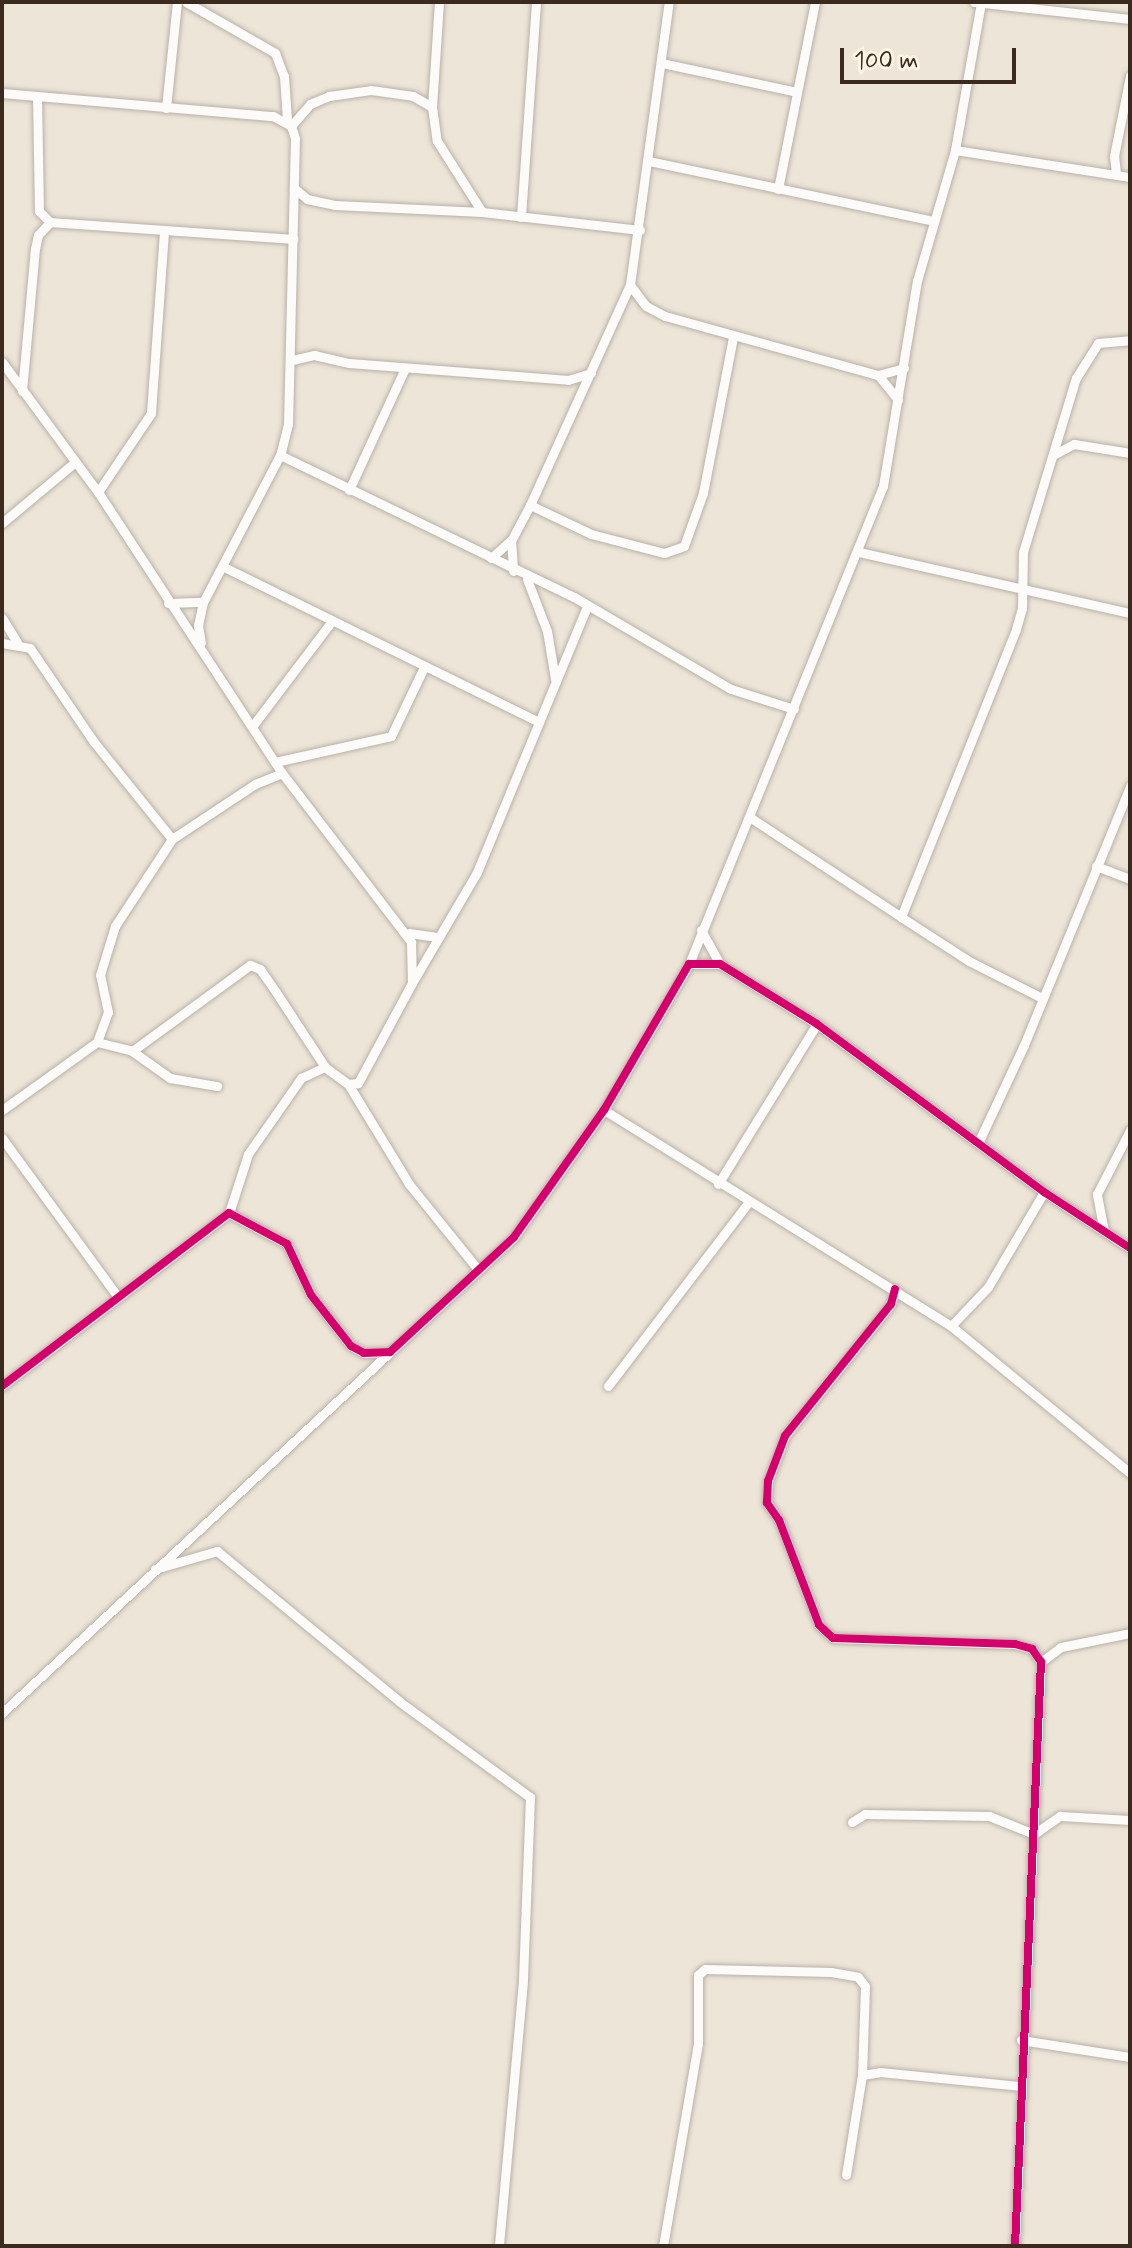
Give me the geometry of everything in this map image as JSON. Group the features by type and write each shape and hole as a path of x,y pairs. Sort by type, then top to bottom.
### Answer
{"street":[{"path":"166,108 177,2"},
{"path":"186,2 275,53 284,76 294,188 292,360 280,455 203,602 198,625 202,646"},
{"path":"439,2 432,107 437,141 482,212"},
{"path":"521,217 536,2"},
{"path":"491,558 511,540 530,505 630,285 669,2"},
{"path":"778,189 815,2"},
{"path":"2,1713 390,1352 476,1267 514,1237 604,1110 689,964 859,552 883,486 917,281 955,150 979,3 1130,19"},
{"path":"662,63 797,92"},
{"path":"1116,174 1114,156 1130,76"},
{"path":"2,93 289,123 310,104 356,91 413,96 432,107"},
{"path":"37,97 39,211 50,222 293,239"},
{"path":"955,150 1130,177"},
{"path":"649,161 934,221"},
{"path":"294,188 307,199 335,205 482,212 640,230"},
{"path":"22,391 35,249 38,235 50,222"},
{"path":"98,492 151,413 164,230"},
{"path":"630,285 646,306 665,316 733,337 878,375 904,368"},
{"path":"530,505 591,534 664,553 684,546 703,493 733,337"},
{"path":"901,917 961,777 1016,629 1024,586 1023,552 1053,455 1056,430 1084,360 1106,339 1130,340"},
{"path":"292,360 314,355 405,368 568,380 591,373"},
{"path":"2,362 98,492 168,603 202,646 254,724 282,773 409,933 412,983"},
{"path":"349,490 405,368"},
{"path":"878,375 898,400"},
{"path":"568,380 579,400"},
{"path":"1053,455 1074,444 1130,453"},
{"path":"280,455 491,558 527,579 574,597 586,609 731,689 794,709"},
{"path":"2,523 74,463"},
{"path":"511,540 513,571"},
{"path":"859,552 1024,586 1130,613"},
{"path":"224,567 539,722"},
{"path":"527,579 547,631 555,680"},
{"path":"168,603 203,602"},
{"path":"348,1084 358,1083 477,872 586,609"},
{"path":"2,618 17,642"},
{"path":"254,724 332,621"},
{"path":"2,643 17,642 30,648 103,754 172,839"},
{"path":"275,762 391,736 424,667"},
{"path":"2,1110 97,1042 108,1012 100,975 115,926 172,839 255,784 282,773"},
{"path":"979,1141 1130,786"},
{"path":"751,818 969,961 1042,998"},
{"path":"1096,866 1130,879"},
{"path":"701,930 720,964 817,1024 1044,1192 1130,1248"},
{"path":"409,933 439,937"},
{"path":"689,964 720,964"},
{"path":"132,1051 250,965 260,969 325,1067 348,1084 409,1184 476,1267"},
{"path":"718,1184 817,1024"},
{"path":"97,1042 132,1051 170,1078 217,1086"},
{"path":"2,1386 229,1213 248,1154 301,1078 325,1067"},
{"path":"604,1110 748,1203 895,1289 951,1326 1130,1473"},
{"path":"1104,1231 1097,1194 1130,1130"},
{"path":"2,1138 118,1297"},
{"path":"951,1326 988,1287 1044,1192"},
{"path":"608,1386 748,1203"},
{"path":"229,1213 287,1244 311,1295 351,1346 364,1353 390,1352"},
{"path":"895,1289 891,1304 785,1436 768,1481 767,1503 779,1520 819,1625 833,1638 1015,1644 1032,1649 1041,1662 1021,2040 1015,2246"},
{"path":"155,1569 217,1551 400,1702 530,1797 523,1981 499,2246"},
{"path":"1041,1662 1061,1647 1130,1633"},
{"path":"852,1822 865,1814 989,1816 1034,1834"},
{"path":"1034,1834 1060,1816 1130,1820"},
{"path":"663,2246 698,2043 698,1975 705,1969 858,1977 868,2003 862,2075 846,2175"},
{"path":"1021,2040 1130,2057"},
{"path":"862,2075 880,2072 1021,2086"}],"cycle path":[{"path":"2,1386 229,1213 287,1244 311,1295 351,1346 364,1353 390,1352 514,1237 604,1110 689,964 720,964 817,1024 1044,1192 1130,1248"},
{"path":"895,1289 891,1304 785,1436 768,1481 767,1503 779,1520 819,1625 833,1638 1015,1644 1032,1649 1041,1662 1015,2246"}]}
